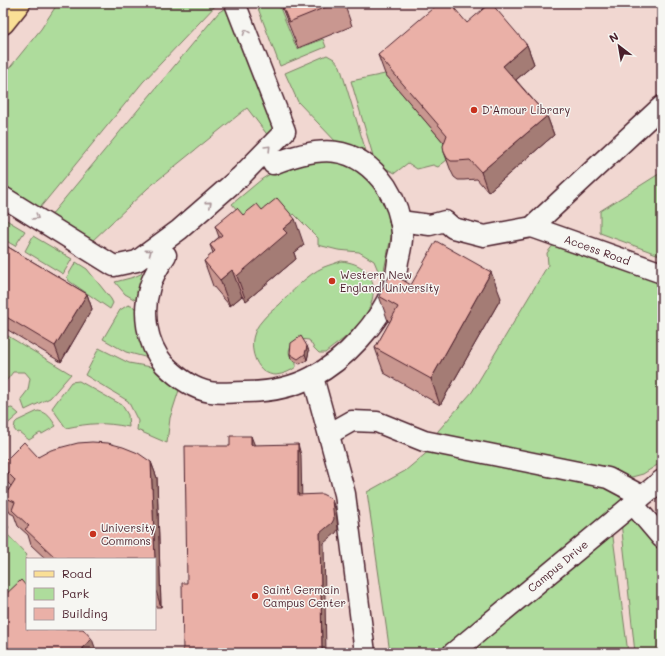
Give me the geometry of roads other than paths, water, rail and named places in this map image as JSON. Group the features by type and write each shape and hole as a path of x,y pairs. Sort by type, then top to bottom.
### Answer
{"main road":[{"path":"3,23 20,3"}],"street":[{"path":"3,197 114,266 137,261 179,230 241,176 285,131 234,3"},
{"path":"400,221 430,225 445,221 453,228 484,236 532,227 662,106"},
{"path":"166,255 150,284 146,310 149,334 158,356 171,371 198,388 208,392 250,392 279,389 313,377 353,346 367,330 393,289 403,234 393,196 370,167 350,155 338,152 309,152 295,155 273,164"},
{"name":"Access Road","path":"532,227 662,273"},
{"path":"313,377 345,494 365,653"},
{"path":"329,434 352,421 377,422 424,441 608,478 638,500 662,538"},
{"name":"Campus Drive","path":"453,653 662,480"}],"place":[{"name":"D’Amour Library","path":"474,110"},
{"name":"Western New England University","path":"332,281"},
{"name":"University Commons","path":"93,534"},
{"name":"Saint Germain Campus Center","path":"255,596"}]}
